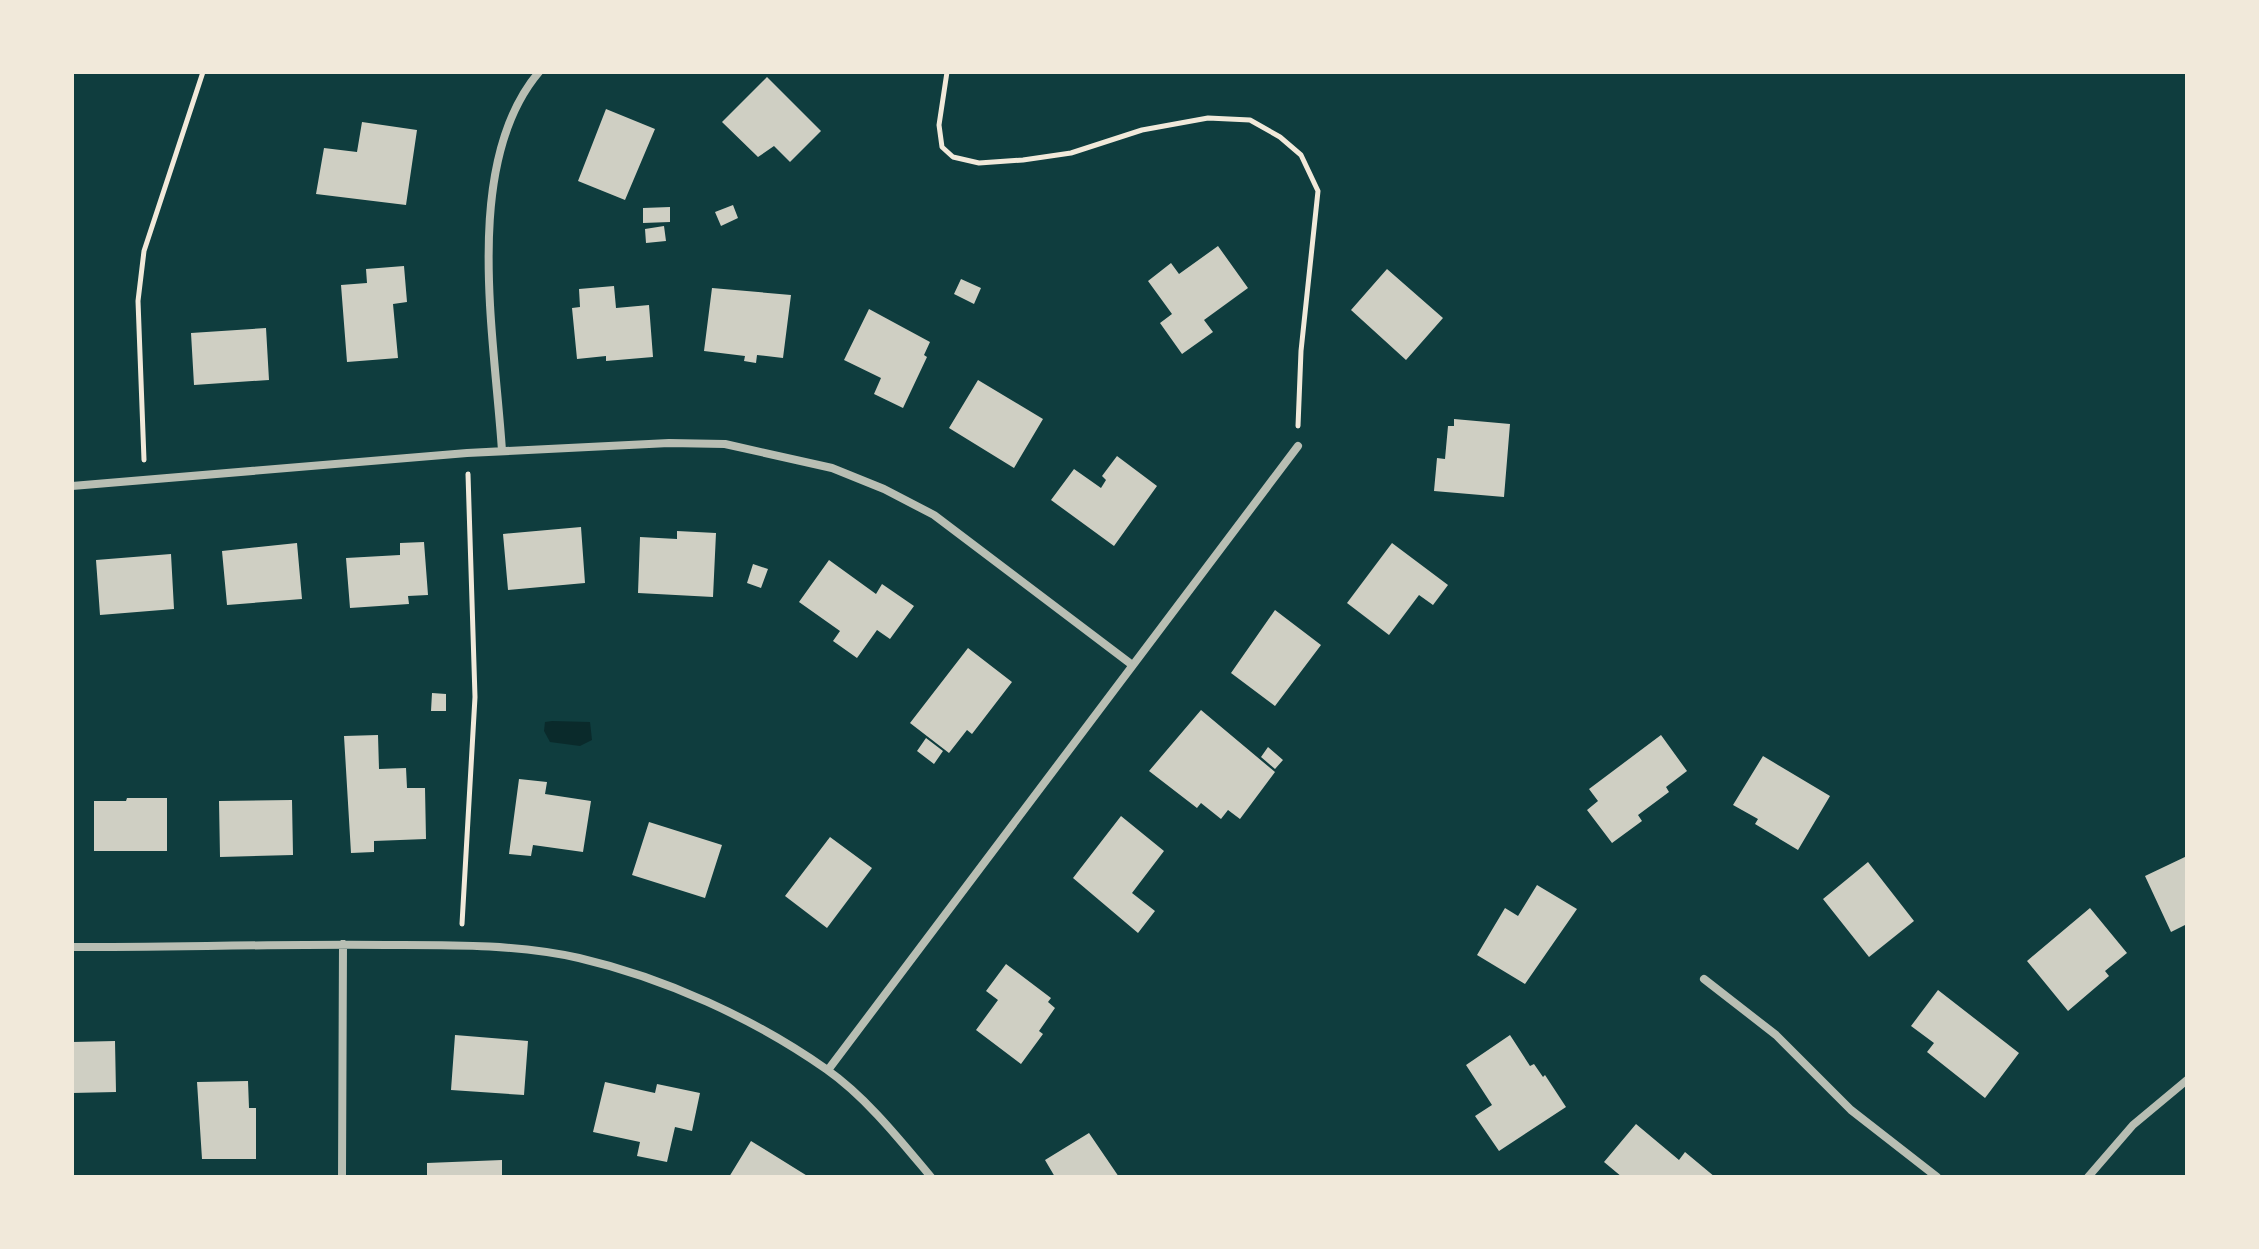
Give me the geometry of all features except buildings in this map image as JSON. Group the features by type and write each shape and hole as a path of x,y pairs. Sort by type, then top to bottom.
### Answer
{"street":[{"path":"502,451 488,232 491,186 501,141 539,72"},
{"path":"72,486 144,477 467,453 669,443 725,444 832,468 884,489 934,515 1131,664"},
{"path":"828,1070 1298,446"},
{"path":"342,1177 343,944"},
{"path":"72,947 461,945 555,954 629,972 743,1021 828,1070 898,1137 931,1177"},
{"path":"1704,979 1776,1035 1851,1110 1937,1177"},
{"path":"2088,1177 2133,1125 2187,1080"}],"path":[{"path":"144,477 138,301 144,251 203,72"},
{"path":"947,72 939,125 942,147 953,157 979,163 1071,153 1142,130 1208,118 1250,120 1280,137 1301,155 1318,191 1301,351 1298,446"},
{"path":"461,945 475,697 467,453"}],"water":[{"path":"545,722 590,722 592,740 580,746 550,742 544,731"}]}
